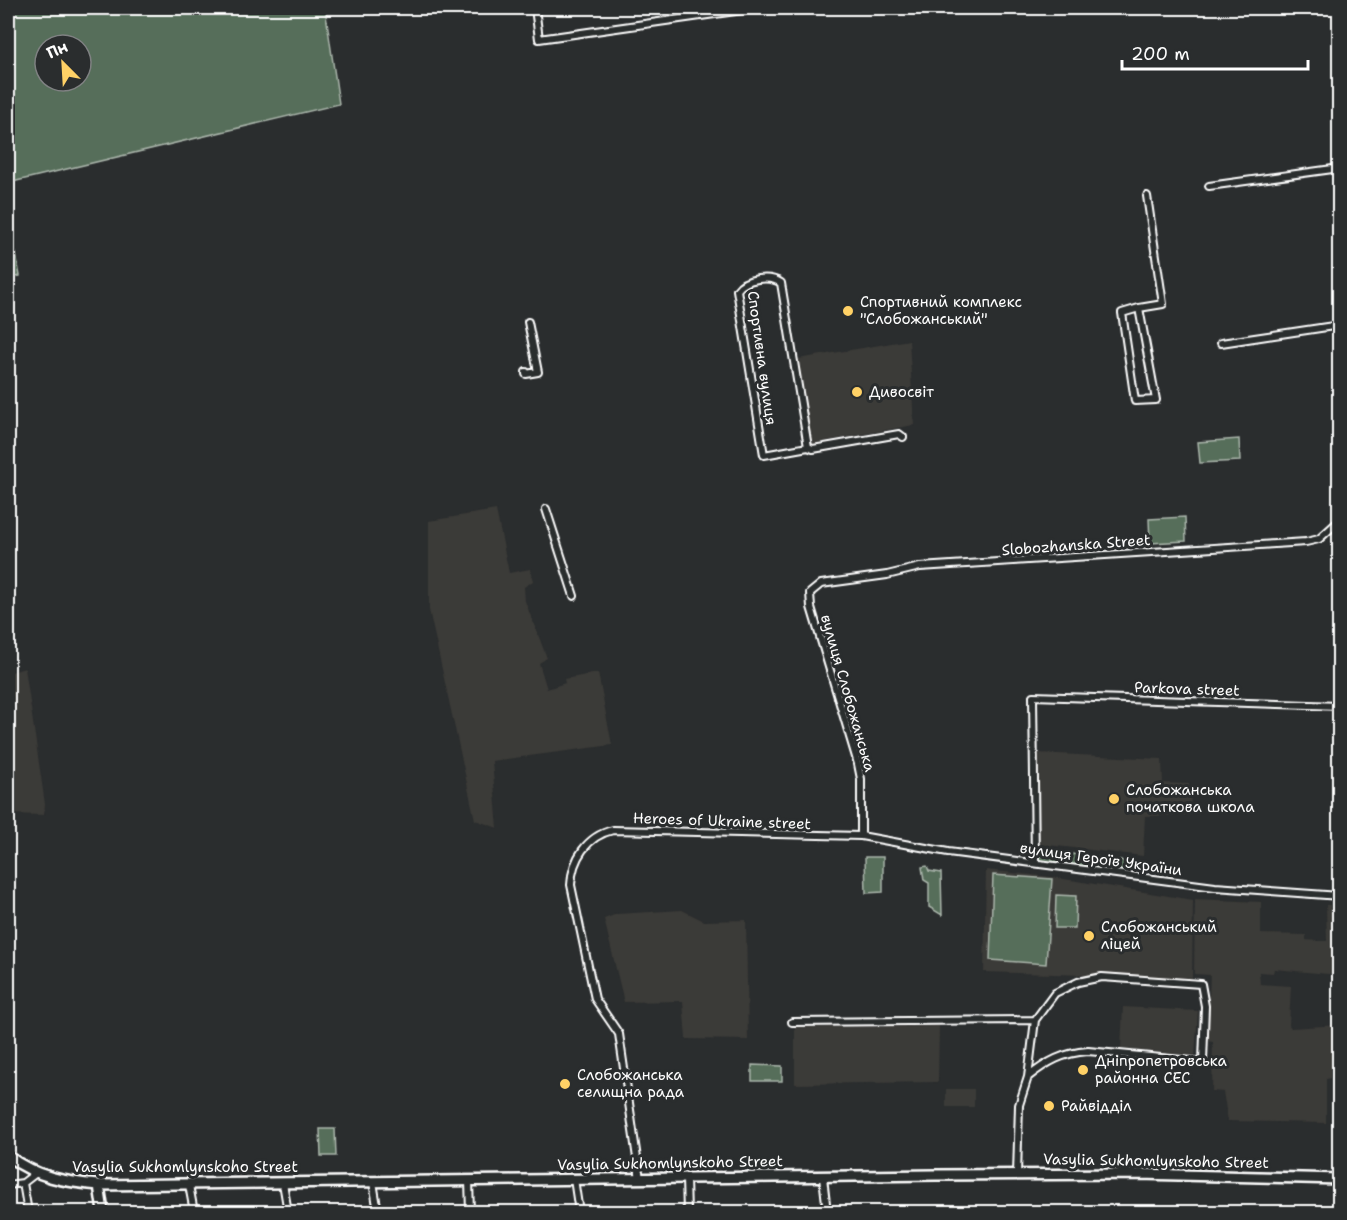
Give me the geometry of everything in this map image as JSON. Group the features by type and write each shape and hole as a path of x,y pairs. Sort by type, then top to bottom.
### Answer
{"main road":[{"name":"Vasylia Sukhomlynskoho Street","path":"8,1156 36,1173 62,1181 99,1185 1017,1175 1340,1179"},
{"path":"99,1185 103,1212"}],"street":[{"path":"535,8 539,39 757,8"},
{"path":"1209,186 1340,168"},
{"path":"1139,308 1156,400 1135,401 1122,313 1139,308 1163,304 1147,196"},
{"name":"Спортивна вулиця","path":"808,447 780,283 765,279 743,283 737,290 764,454 808,447 813,449 899,434 903,437"},
{"path":"526,372 526,374 538,372 528,322"},
{"path":"1221,343 1340,326"},
{"path":"546,509 574,596"},
{"name":"Slobozhanska Street","path":"810,593 821,584 887,575 920,567 1306,542 1324,536 1340,520"},
{"name":"вулиця Слобожанська","path":"810,593 811,607 858,764 861,779 861,836"},
{"name":"Parkova street","path":"1035,862 1034,696 1340,706"},
{"name":"Heroes of Ukraine street","path":"640,1179 619,1034 595,999 571,885 574,868 586,844 602,832 613,830 861,836"},
{"name":"вулиця Героїв України","path":"861,836 948,852 1215,887 1340,896"},
{"path":"1017,1175 1020,1105 1028,1077 1035,1020 1055,993 1078,982 1102,977 1202,984 1204,990 1203,1062 1096,1050 1069,1053 1041,1067 1028,1077"},
{"path":"792,1022 1035,1020"},
{"path":"1030,1061 1041,1067"},
{"path":"8,1185 24,1184 36,1173"},
{"path":"823,1177 827,1212"},
{"path":"574,1179 579,1212"},
{"path":"686,1179 687,1212"},
{"path":"469,1180 470,1212"},
{"path":"373,1182 378,1212"},
{"path":"283,1183 288,1212"},
{"path":"24,1184 28,1212"},
{"path":"189,1185 194,1212"}],"shaded area":[{"name":"Дивосвіт","path":"909,340 914,425 810,444 798,359"},
{"path":"496,510 509,573 530,569 533,581 524,587 525,601 547,658 539,663 547,689 565,683 564,679 598,673 612,745 492,761 498,828 475,820 429,610 429,521"},
{"path":"25,668 45,804 44,815 8,814 8,673"},
{"name":"Cлобожанська початкова школа","path":"1037,753 1162,759 1163,783 1189,784 1192,815 1145,816 1143,856 1039,844"},
{"name":"Слобожанський ліцей","path":"986,870 1052,877 1193,900 1192,978 984,972"},
{"path":"1195,899 1261,902 1261,934 1306,935 1306,940 1318,941 1327,941 1326,905 1339,905 1339,975 1274,969 1273,973 1259,972 1260,984 1291,986 1289,1025 1291,1028 1339,1025 1339,1071 1332,1072 1331,1078 1326,1079 1326,1123 1228,1121 1223,1092 1212,1091 1213,1042 1207,1041 1210,975 1194,974"},
{"path":"682,910 704,921 746,920 748,1040 686,1039 683,1001 624,1002 604,919 617,914"},
{"path":"1123,1007 1198,1011 1195,1056 1121,1049"},
{"path":"939,1026 938,1082 795,1084 795,1027"},
{"path":"1339,1087 1339,1121 1334,1121 1332,1096 1336,1096 1335,1091"},
{"path":"946,1089 974,1089 974,1107 946,1107"}],"green space":[{"path":"15,8 325,8 339,104 8,183 8,33"},
{"path":"8,210 20,276 8,279"},
{"path":"1239,439 1240,461 1200,463 1198,442"},
{"path":"1185,517 1186,541 1150,543 1149,519"},
{"path":"1040,850 1102,858 1101,869 1039,860"},
{"path":"865,857 883,857 883,892 866,893"},
{"path":"1107,859 1121,860 1129,866 1120,872 1105,868"},
{"path":"927,866 929,871 941,873 942,915 929,907 929,883 924,880 922,867"},
{"path":"993,875 1052,879 1046,964 990,960"},
{"path":"1056,895 1076,896 1075,928 1055,928"},
{"path":"752,1065 782,1066 782,1081 752,1081"},
{"path":"320,1129 335,1129 336,1156 321,1156"}],"place":[{"name":"Спортивний комплекс \"Слобожанський\"","path":"848,311"},
{"name":"Дивосвіт","path":"857,392"},
{"name":"Cлобожанська початкова школа","path":"1114,799"},
{"name":"Слобожанський ліцей","path":"1089,936"},
{"name":"Дніпропетровська районна СЕС","path":"1083,1070"},
{"name":"Слобожанська селищна рада","path":"565,1084"},
{"name":"Райвідділ","path":"1049,1106"}]}
